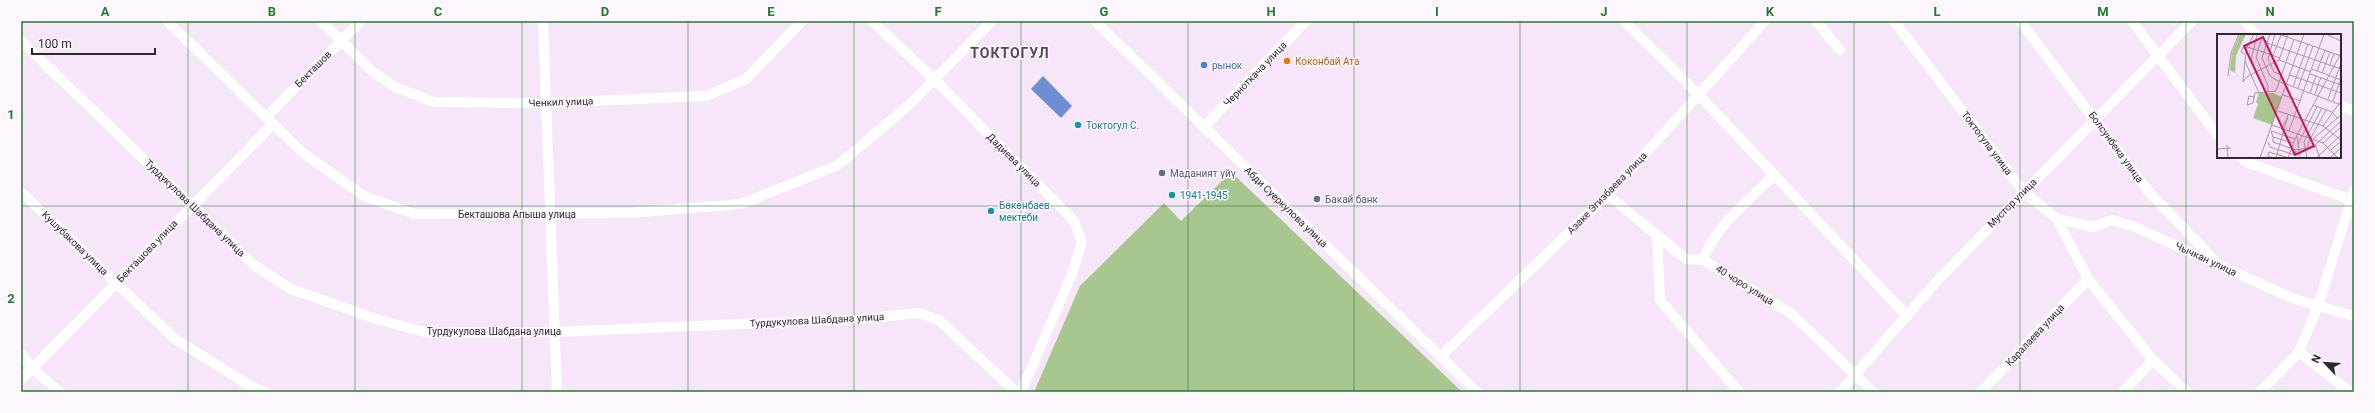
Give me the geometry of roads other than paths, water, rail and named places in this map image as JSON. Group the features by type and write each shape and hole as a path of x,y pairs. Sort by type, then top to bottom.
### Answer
{"street":[{"name":"Бекташова Апыша улица","path":"167,21 303,153 364,196 414,214 629,213 741,204 838,165 909,105 992,21"},
{"name":"Ченкил улица","path":"321,21 372,71 395,87 434,102 546,103 706,96 746,79 802,21"},
{"name":"Бекташов","path":"270,121 341,41 361,21"},
{"path":"543,21 557,392"},
{"name":"Дадиева улица","path":"872,21 934,79 1074,221 1082,242 1072,274 1021,392"},
{"name":"Абди Суеркулова улица","path":"1094,21 1477,392"},
{"name":"Черноткача улица","path":"1204,127 1306,21"},
{"path":"1624,21 1699,95 1906,316"},
{"name":"Азаке Эгизбаева улица","path":"1440,357 1608,195 1765,21"},
{"path":"1816,21 1840,50"},
{"name":"Токтогула улица","path":"1894,21 2024,192 2057,219 2088,279 2153,360 2187,392"},
{"name":"Болсунбека улица","path":"2020,21 2096,119 2149,192 2220,265"},
{"path":"2132,21 2217,135"},
{"name":"Мустор улица","path":"1840,392 1938,280 2192,21"},
{"path":"2245,21 2255,34"},
{"name":"Турдукулова Шабдана улица","path":"21,41 255,266 291,290 379,320 429,333 555,332 860,319 919,313 939,320 1016,392"},
{"path":"2341,106 2354,111"},
{"name":"Бекташова улица","path":"21,380 117,283 270,121"},
{"path":"2241,158 2246,162 2353,197 2318,306 2299,352 2260,392"},
{"path":"1703,260 1707,249 1724,226 1774,175"},
{"name":"Кушубакова улица","path":"21,192 175,338 249,385 265,392"},
{"name":"40 чоро улица","path":"1608,195 1686,259 1703,260 1792,314 1874,392"},
{"name":"Чычкан улица","path":"2057,219 2093,227 2112,220 2135,227 2294,299 2354,316"},
{"path":"1657,236 1660,300 1739,392"},
{"name":"Каралаева улица","path":"1981,392 2088,279"},
{"path":"2299,352 2350,392"},
{"path":"21,354 32,368 60,392"},
{"path":"2123,392 2153,360"}],"water":[{"path":"1043,76 1072,106 1061,118 1031,89"}],"place":[{"name":"Коконбай Ата","path":"1287,61"},
{"name":"рынок","path":"1204,65"},
{"name":"Токтогул С.","path":"1078,125"},
{"name":"Маданият үйү","path":"1162,173"},
{"name":"1941-1945","path":"1172,195"},
{"name":"Бакай банк","path":"1317,199"},
{"name":"Бөкөнбаев мектеби","path":"991,211"}],"district":[{"name":"ТОКТОГУЛ","path":"1010,53"}]}
